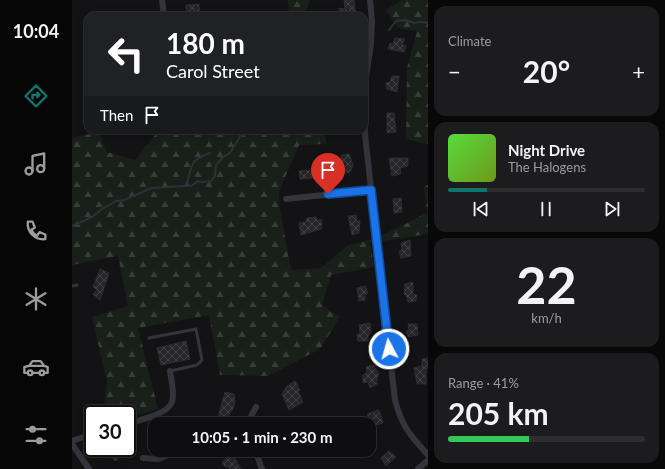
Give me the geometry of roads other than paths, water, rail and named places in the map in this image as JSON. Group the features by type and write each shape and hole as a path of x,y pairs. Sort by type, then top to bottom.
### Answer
{"street":[{"path":"162,0 164,12"},
{"path":"368,64 372,22 370,0"},
{"path":"365,134 395,400 406,429 412,438 428,455"},
{"path":"286,198 371,190"},
{"path":"136,421 163,412 168,408 172,402 173,392 170,371"},
{"path":"251,417 256,407"},
{"path":"84,437 72,442 89,469"},
{"path":"143,458 158,459 163,457"},
{"path":"258,457 262,469"},
{"path":"418,469 428,460"}],"lane":[{"path":"72,286 77,285"},
{"path":"149,338 196,329 202,360 197,365 170,371"}],"waterway":[{"path":"389,30 396,21 405,20 414,23 428,23"},
{"path":"72,226 92,217 116,201 124,200 152,188 191,186 198,181 211,181 215,176 216,165 223,157 230,153 243,134"},
{"path":"186,186 194,162 210,153"}]}
